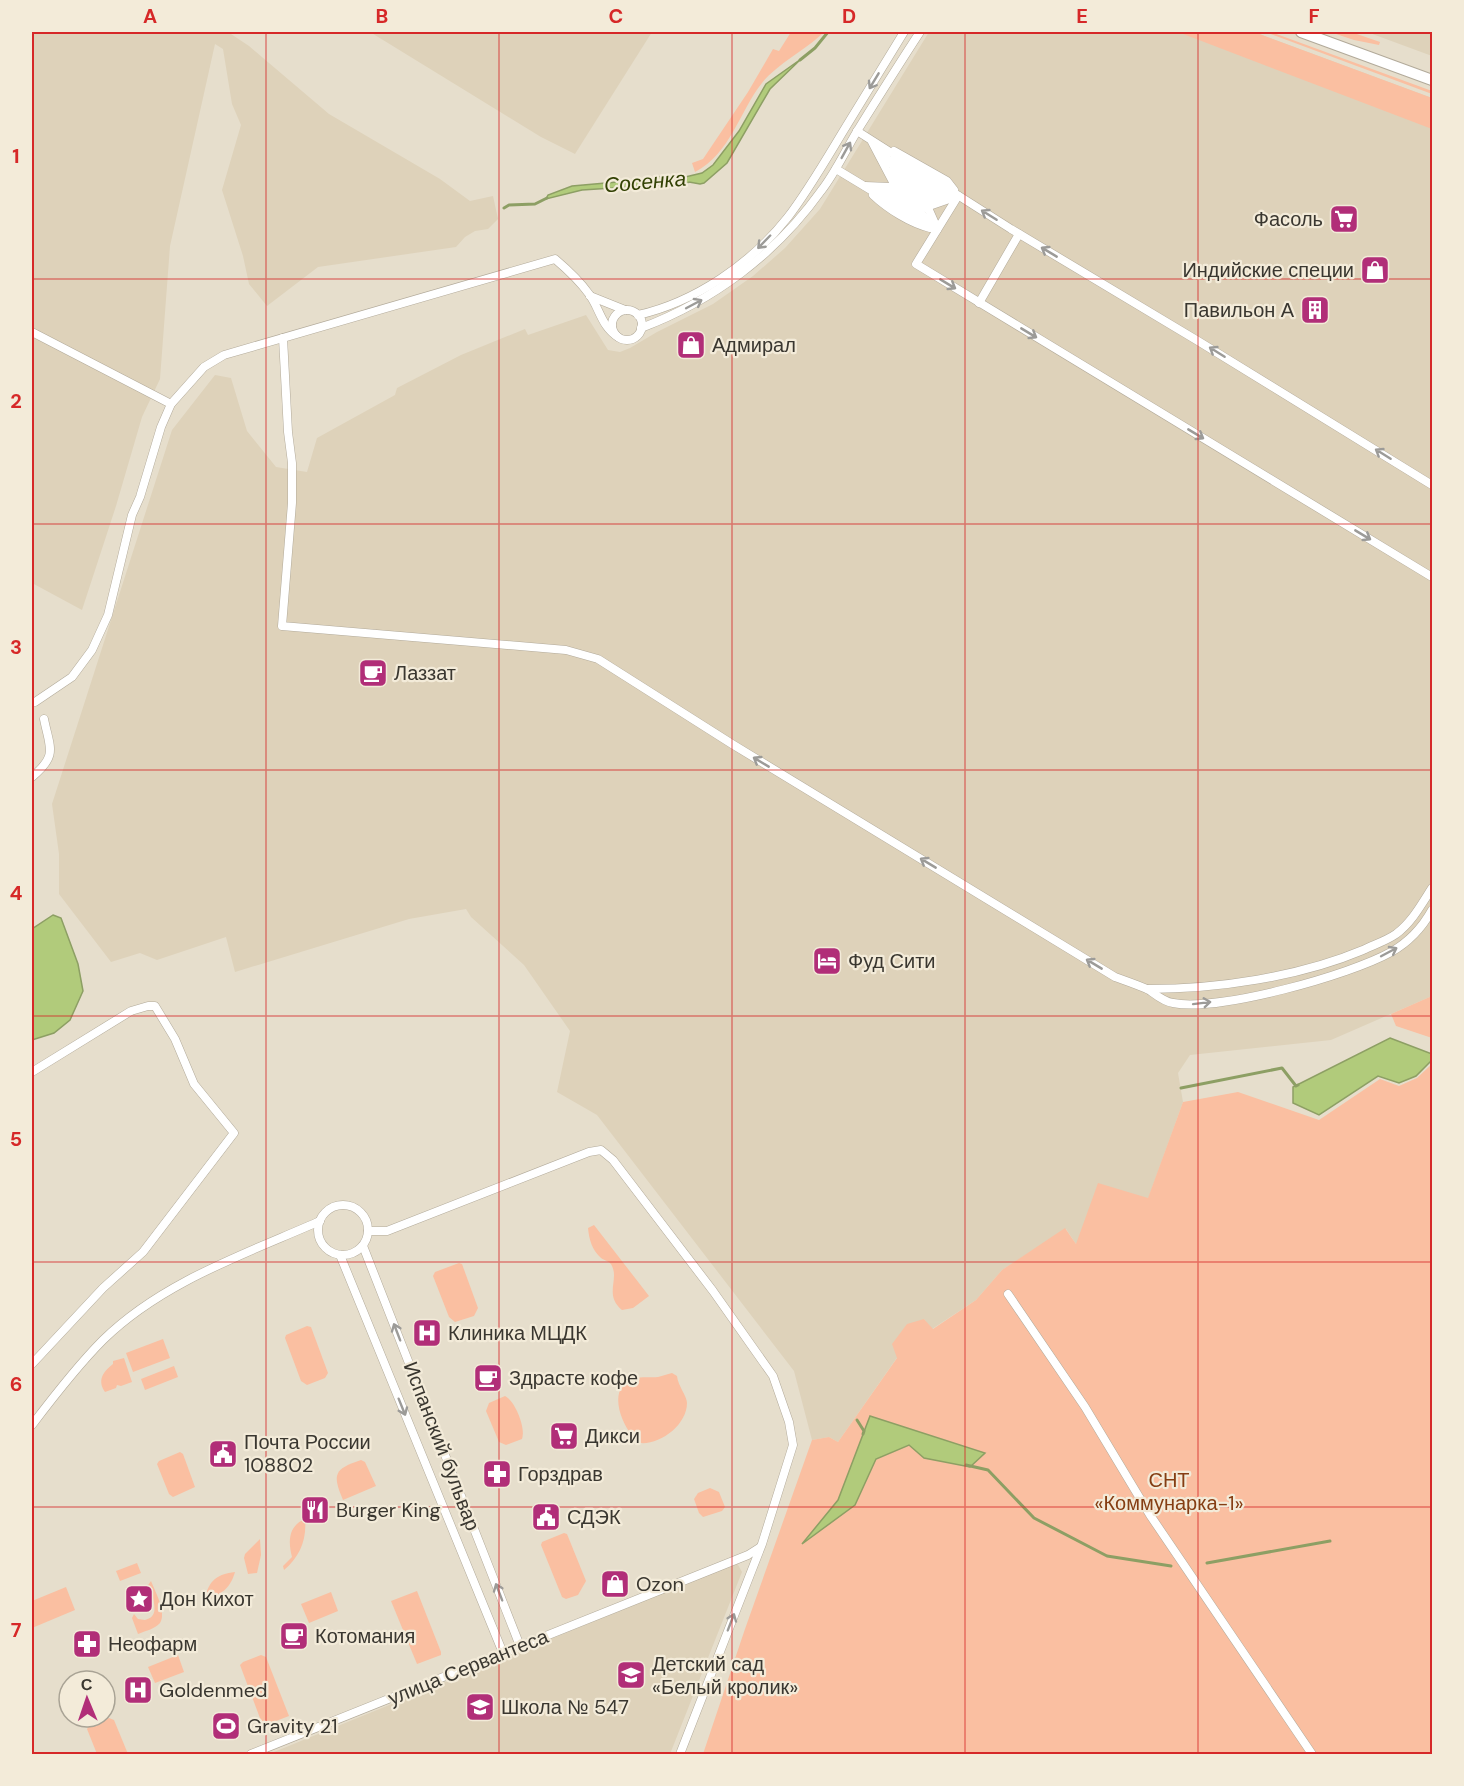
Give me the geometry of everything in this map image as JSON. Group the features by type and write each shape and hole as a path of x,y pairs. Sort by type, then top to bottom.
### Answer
{"main road":[{"path":"1300,32 1432,80"}],"street":[{"path":"638,315 662,310 706,288 752,254 786,219 812,184 904,32"},
{"path":"641,328 666,319 711,295 757,260 794,226 836,169 857,131 920,32"},
{"path":"857,131 1019,234 1432,485"},
{"path":"871,140 896,178 934,201 958,196"},
{"path":"836,169 907,218 937,230"},
{"path":"863,186 890,187 916,202 929,210 937,230"},
{"path":"958,196 916,264 1432,577"},
{"path":"979,303 1019,234"},
{"path":"34,702 72,677 92,650 108,615 132,515 140,497 161,427 171,404 204,367 224,355 555,259 574,275 590,296 609,331 626,339 639,333 641,320 638,315 590,296"},
{"path":"618,336 613,330 613,321 617,314 625,310"},
{"path":"32,332 171,404"},
{"path":"283,338 292,463 292,503 282,626 566,650 598,659 742,750 1114,976 1147,989 1170,1003 1188,1005 1247,998 1351,970 1390,952 1410,939 1432,910"},
{"path":"32,777 47,764 51,755 44,719"},
{"path":"1147,989 1203,987 1292,972 1349,956 1394,936 1412,919 1432,888"},
{"path":"32,1072 131,1011 155,1006 175,1039 194,1084 234,1132 143,1252 102,1288 32,1364"},
{"path":"368,1231 387,1231 589,1152 601,1150 609,1155 713,1291 775,1380 789,1422 793,1445 759,1548 680,1755"},
{"path":"339,1205 356,1209 363,1214 368,1231 363,1246 357,1252 340,1256 327,1250 318,1237 320,1221 324,1214 339,1205"},
{"path":"32,1425 104,1340 149,1304 205,1272 320,1221"},
{"name":"Испанский бульвар","path":"363,1246 520,1646"},
{"name":"Испанский бульвар","path":"340,1256 502,1653"},
{"path":"1008,1294 1085,1407 1150,1515 1312,1755"},
{"name":"улица Сервантеса","path":"251,1755 738,1559 759,1548"},
{"path":"738,1559 746,1562 749,1574"}],"shaded area":[{"path":"32,32 228,32 249,46 329,114 440,179 470,201 493,196 498,219 488,229 475,231 465,237 456,247 318,267 267,306 249,284 243,256 222,190 241,125 232,104 223,49 215,44 170,246 160,379 142,417 82,610 32,583"},
{"path":"370,32 652,32 575,154 541,137"},
{"path":"929,32 1254,32 1432,98 1432,996 1331,1040 1190,1055 1178,1073 1183,1102 1148,1199 1076,1244 1066,1229 1002,1270 976,1300 932,1329 924,1319 838,1442 829,1437 812,1440 794,1371 597,1115 557,1092 570,1031 524,965 471,917 466,909 409,919 235,972 226,937 157,960 140,953 111,962 59,894 59,854 52,804 172,430 215,375 231,378 247,431 276,467 307,472 317,438 395,395 397,388 461,355 525,329 528,335 586,315 608,350 620,352 630,348 713,304 753,276 785,248 820,209"},
{"path":"1367,32 1432,32 1432,56"},
{"path":"737,1563 742,1572 670,1754 269,1754"}],"green space":[{"path":"791,32 824,32 762,83 726,143 707,164 695,172 692,163 703,159 748,92 773,49 779,51"},
{"path":"1178,32 1254,32 1432,98 1432,129"},
{"path":"1265,32 1271,32 1432,91 1432,94"},
{"path":"1330,32 1351,32 1380,42 1379,45 1354,40"},
{"path":"1432,996 1432,1038 1396,1026 1391,1014"},
{"name":"СНТ «Коммунарка-1»","path":"1432,1064 1432,1754 703,1754 812,1440 829,1437 838,1442 897,1358 892,1344 907,1324 924,1319 933,1329 976,1300 1002,1270 1065,1228 1076,1244 1098,1183 1148,1198 1183,1102 1238,1092 1319,1120 1380,1079 1399,1086 1417,1078"},
{"path":"594,1225 649,1296 633,1308 622,1310 614,1299 612,1266 598,1255 590,1240 588,1228"},
{"path":"459,1263 462,1264 478,1308 474,1316 455,1322 449,1317 433,1276 435,1272"},
{"path":"307,1326 311,1327 328,1373 325,1378 307,1385 301,1381 285,1338 286,1335"},
{"path":"163,1339 170,1358 133,1372 126,1353"},
{"path":"124,1358 132,1382 117,1385 116,1388 105,1392 101,1384 104,1373 113,1361"},
{"path":"174,1366 178,1377 145,1390 141,1379"},
{"path":"672,1373 677,1376 687,1400 686,1411 677,1426 664,1437 648,1443 640,1443 624,1423 618,1396 621,1388 633,1378 658,1377"},
{"path":"505,1396 516,1409 523,1434 522,1439 506,1445 499,1442 486,1411 489,1403"},
{"path":"180,1452 183,1454 195,1487 173,1497 169,1494 157,1464"},
{"path":"361,1460 365,1462 376,1486 343,1500 337,1484 338,1474 345,1466"},
{"path":"710,1488 719,1492 725,1507 722,1511 703,1517 694,1499 698,1493"},
{"path":"305,1519 305,1534 301,1547 290,1565 284,1570 283,1566 292,1557 290,1540 292,1530"},
{"path":"564,1533 567,1534 586,1581 578,1595 566,1599 562,1597 541,1545 542,1542"},
{"path":"260,1539 261,1555 257,1573 248,1574 245,1554"},
{"path":"137,1563 141,1573 120,1581 116,1571"},
{"path":"235,1572 224,1590 205,1599 208,1587 214,1580"},
{"path":"151,1581 160,1602 162,1619 155,1627 138,1634 132,1618 134,1614 138,1619 145,1620 152,1617 154,1612 153,1598 144,1591"},
{"path":"66,1587 75,1610 32,1628 32,1601"},
{"path":"417,1591 441,1655 417,1664 391,1601"},
{"path":"331,1592 338,1611 309,1623 301,1604"},
{"path":"178,1655 184,1672 155,1683 148,1667"},
{"path":"261,1655 266,1657 289,1716 263,1726 240,1665"},
{"path":"117,1727 128,1754 97,1754 87,1729"}],"water":[{"path":"801,59 770,89 727,163 704,183 689,182 679,187 659,185 582,190 546,199 548,195 572,186 662,176 681,178 702,173 713,165 739,131 766,84"},
{"path":"53,915 61,918 78,964 83,991 70,1020 54,1033 32,1040 32,929"},
{"path":"1390,1038 1432,1054 1432,1060 1416,1076 1399,1083 1378,1076 1319,1115 1293,1103 1293,1087"},
{"path":"870,1416 985,1453 970,1467 924,1458 909,1445 876,1459 855,1505 802,1544 838,1500"}],"waterway":[{"name":"Сосенка","path":"800,60 815,48 828,32"},
{"name":"Сосенка","path":"504,208 509,205 535,204 547,198"},
{"path":"1181,1088 1282,1068 1296,1086 1298,1085"},
{"path":"857,1420 864,1431 863,1434"},
{"path":"966,1465 988,1470 1034,1518 1107,1556 1171,1566"},
{"path":"1207,1563 1330,1541"}],"place":[{"name":"Фасоль","path":"1344,219"},
{"name":"Индийские специи","path":"1375,270"},
{"name":"Павильон А","path":"1315,310"},
{"name":"Адмирал","path":"691,345"},
{"name":"Лаззат","path":"373,673"},
{"name":"Фуд Сити","path":"827,961"},
{"name":"Клиника МЦДК","path":"427,1333"},
{"name":"Здрасте кофе","path":"488,1378"},
{"name":"Дикси","path":"564,1436"},
{"name":"Почта России 108802","path":"223,1454"},
{"name":"Горздрав","path":"497,1474"},
{"name":"Burger King","path":"315,1510"},
{"name":"СДЭК","path":"546,1517"},
{"name":"Ozon","path":"615,1584"},
{"name":"Дон Кихот","path":"139,1599"},
{"name":"Котомания","path":"294,1636"},
{"name":"Неофарм","path":"87,1644"},
{"name":"Детский сад «Белый кролик»","path":"631,1675"},
{"name":"Goldenmed","path":"138,1690"},
{"name":"Школа № 547","path":"480,1707"},
{"name":"Gravity 21","path":"226,1726"}]}
